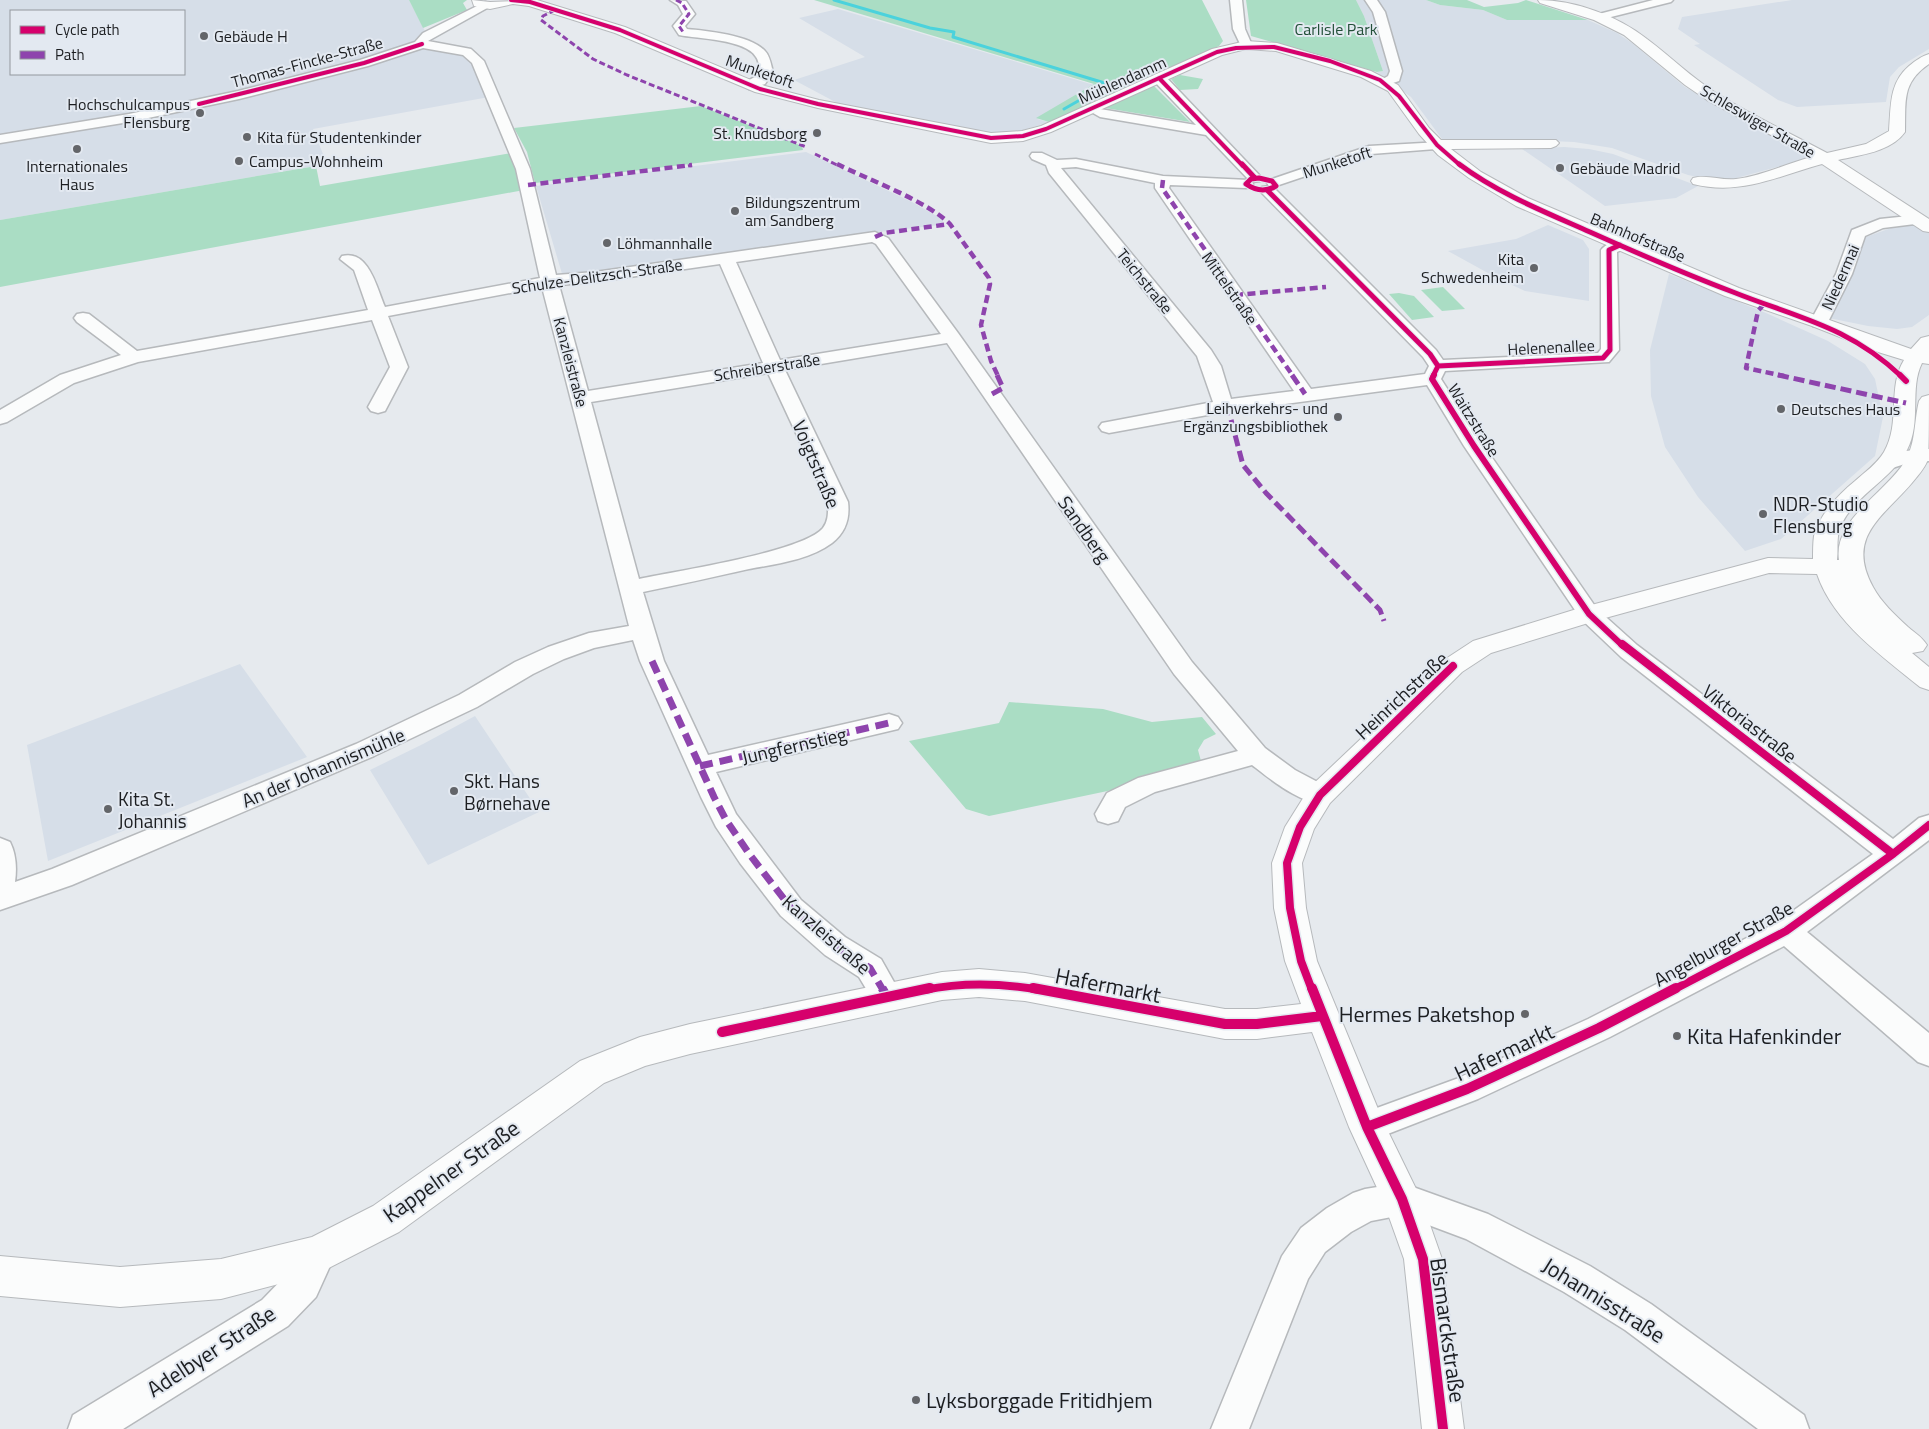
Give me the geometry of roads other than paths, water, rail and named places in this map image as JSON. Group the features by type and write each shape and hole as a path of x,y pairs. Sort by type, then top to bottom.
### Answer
{"street":[{"name":"Munketoft","path":"482,3 502,4 511,0 530,2 620,30 749,84 818,104 976,136 1008,138"},
{"path":"1236,0 1239,29 1246,45"},
{"path":"1371,0 1378,12 1396,70 1394,78 1384,82"},
{"name":"Schleswiger Straße","path":"1544,0 1599,17 1642,41 1690,82 1712,97 1829,162 1926,225"},
{"path":"1599,17 1667,0"},
{"path":"679,2 688,14 688,18 679,26 683,32 734,41 753,48 761,54 767,72 760,81 749,84"},
{"path":"422,44 421,41 427,36 482,3"},
{"name":"Thomas-Fincke-Straße","path":"0,140 129,118 239,95 364,63 422,44"},
{"name":"Kanzleistraße","path":"422,44 467,52 478,61 523,169 549,281 642,631 652,661 713,794 726,820 791,908 835,946 870,968 888,998"},
{"name":"Mühlendamm","path":"1008,138 1023,136 1046,129 1217,52 1246,45 1287,49 1338,64 1384,82"},
{"path":"1699,181 1722,184 1740,183 1829,162 1890,139 1897,132 1900,88 1903,78 1911,69 1929,58"},
{"name":"Waitzstraße","path":"1159,78 1430,354 1435,372 1474,446 1590,614"},
{"name":"Bahnhofstraße","path":"1384,82 1400,96 1436,145 1475,175 1522,202 1732,292 1819,322 1886,348 1924,356"},
{"path":"1100,113 1209,131"},
{"name":"Munketoft","path":"1037,156 1055,164 1076,163 1163,180 1261,184 1369,150 1436,145 1551,143"},
{"name":"Teichstraße","path":"1055,164 1053,166 1054,170 1205,354 1214,372 1218,396 1224,406"},
{"name":"Mittelstraße","path":"1163,180 1162,188 1305,394"},
{"name":"Niedermai","path":"1819,322 1844,274 1858,233 1880,224 1926,225"},
{"name":"Schulze-Delitzsch-Straße","path":"0,418 67,379 134,357 163,350 380,313 549,281 595,277 875,237"},
{"name":"Sandberg","path":"875,237 882,241 952,336 1183,668 1256,755 1286,777 1320,796"},
{"name":"Helenenallee","path":"1435,372 1603,358 1610,350 1609,250 1620,244"},
{"name":"Voigtstraße","path":"631,588 789,554 810,547 824,539 834,530 840,511 838,502 726,258"},
{"path":"348,259 361,268 380,313 399,367 378,407"},
{"path":"83,318 134,357"},
{"name":"Bahnhofstraße","path":"1819,322 1893,340 1924,356"},
{"name":"Bahnhofstraße","path":"1819,322 1878,357 1906,381"},
{"name":"Bahnhofstraße","path":"1861,331 1914,334"},
{"name":"Schreiberstraße","path":"581,398 952,336"},
{"path":"1924,356 1908,371 1903,428 1897,448 1886,464 1839,509 1824,541 1835,570 1843,601 1865,627 1929,681"},
{"path":"1109,427 1224,406 1435,372"},
{"path":"1835,570 1850,548 1863,521 1924,455 1928,406"},
{"path":"1886,464 1905,457 1924,455"},
{"name":"Heinrichstraße","path":"1322,1016 1301,960 1290,908 1287,863 1300,827 1320,796 1453,666 1482,647 1590,614 1768,566 1835,570"},
{"path":"1835,570 1862,592 1907,640 1929,657"},
{"name":"Viktoriastraße","path":"1590,614 1629,651 1893,854"},
{"name":"An der Johannismühle","path":"0,899 62,877 365,750 468,701 524,668 556,653 589,641 642,631"},
{"name":"Jungfernstieg","path":"700,766 889,723"},
{"path":"1108,814 1116,800 1147,785 1256,755"},
{"name":"Angelburger Straße","path":"1598,1028 1786,931 1893,854 1925,834"},
{"path":"0,849 3,871 0,891"},
{"path":"1786,931 1929,1052"},
{"name":"Hafermarkt","path":"888,998 942,986 979,983 1025,987 1225,1024 1257,1024 1322,1016"},
{"name":"Kappelner Straße","path":"0,1276 120,1286 221,1279 317,1255 386,1219 592,1072 640,1052 690,1039 888,998"},
{"name":"Bismarckstraße","path":"1322,1016 1367,1127 1402,1199 1422,1259 1443,1429"},
{"name":"Hafermarkt","path":"1367,1127 1467,1089 1598,1028"},
{"path":"1230,1429 1295,1268 1313,1240 1339,1220 1365,1205 1402,1199"},
{"name":"Johannisstraße","path":"1402,1199 1476,1226 1577,1279 1638,1317 1790,1429"},
{"name":"Adelbyer Straße","path":"87,1429 275,1312 303,1284 317,1255"}],"waterway":[{"path":"834,0 930,28 954,32 953,37 1108,84 1064,109"}],"place":[{"name":"Gebäude H","path":"204,36"},
{"name":"Hochschulcampus Flensburg","path":"200,113"},
{"name":"St. Knudsborg","path":"817,133"},
{"name":"Kita für Studentenkinder","path":"247,137"},
{"name":"Internationales Haus","path":"77,149"},
{"name":"Campus-Wohnheim","path":"239,161"},
{"name":"Gebäude Madrid","path":"1560,168"},
{"name":"Bildungszentrum am Sandberg","path":"735,211"},
{"name":"Löhmannhalle","path":"607,243"},
{"name":"Kita Schwedenheim","path":"1534,268"},
{"name":"Deutsches Haus","path":"1781,409"},
{"name":"Leihverkehrs- und Ergänzungsbibliothek","path":"1338,417"},
{"name":"NDR-Studio Flensburg","path":"1763,514"},
{"name":"Skt. Hans Børnehave","path":"454,791"},
{"name":"Kita St. Johannis","path":"108,809"},
{"name":"Hermes Paketshop","path":"1525,1014"},
{"name":"Kita Hafenkinder","path":"1677,1036"},
{"name":"Lyksborggade Fritidhjem","path":"916,1400"}],"park label":[{"name":"Carlisle Park","path":"1336,29"}]}
